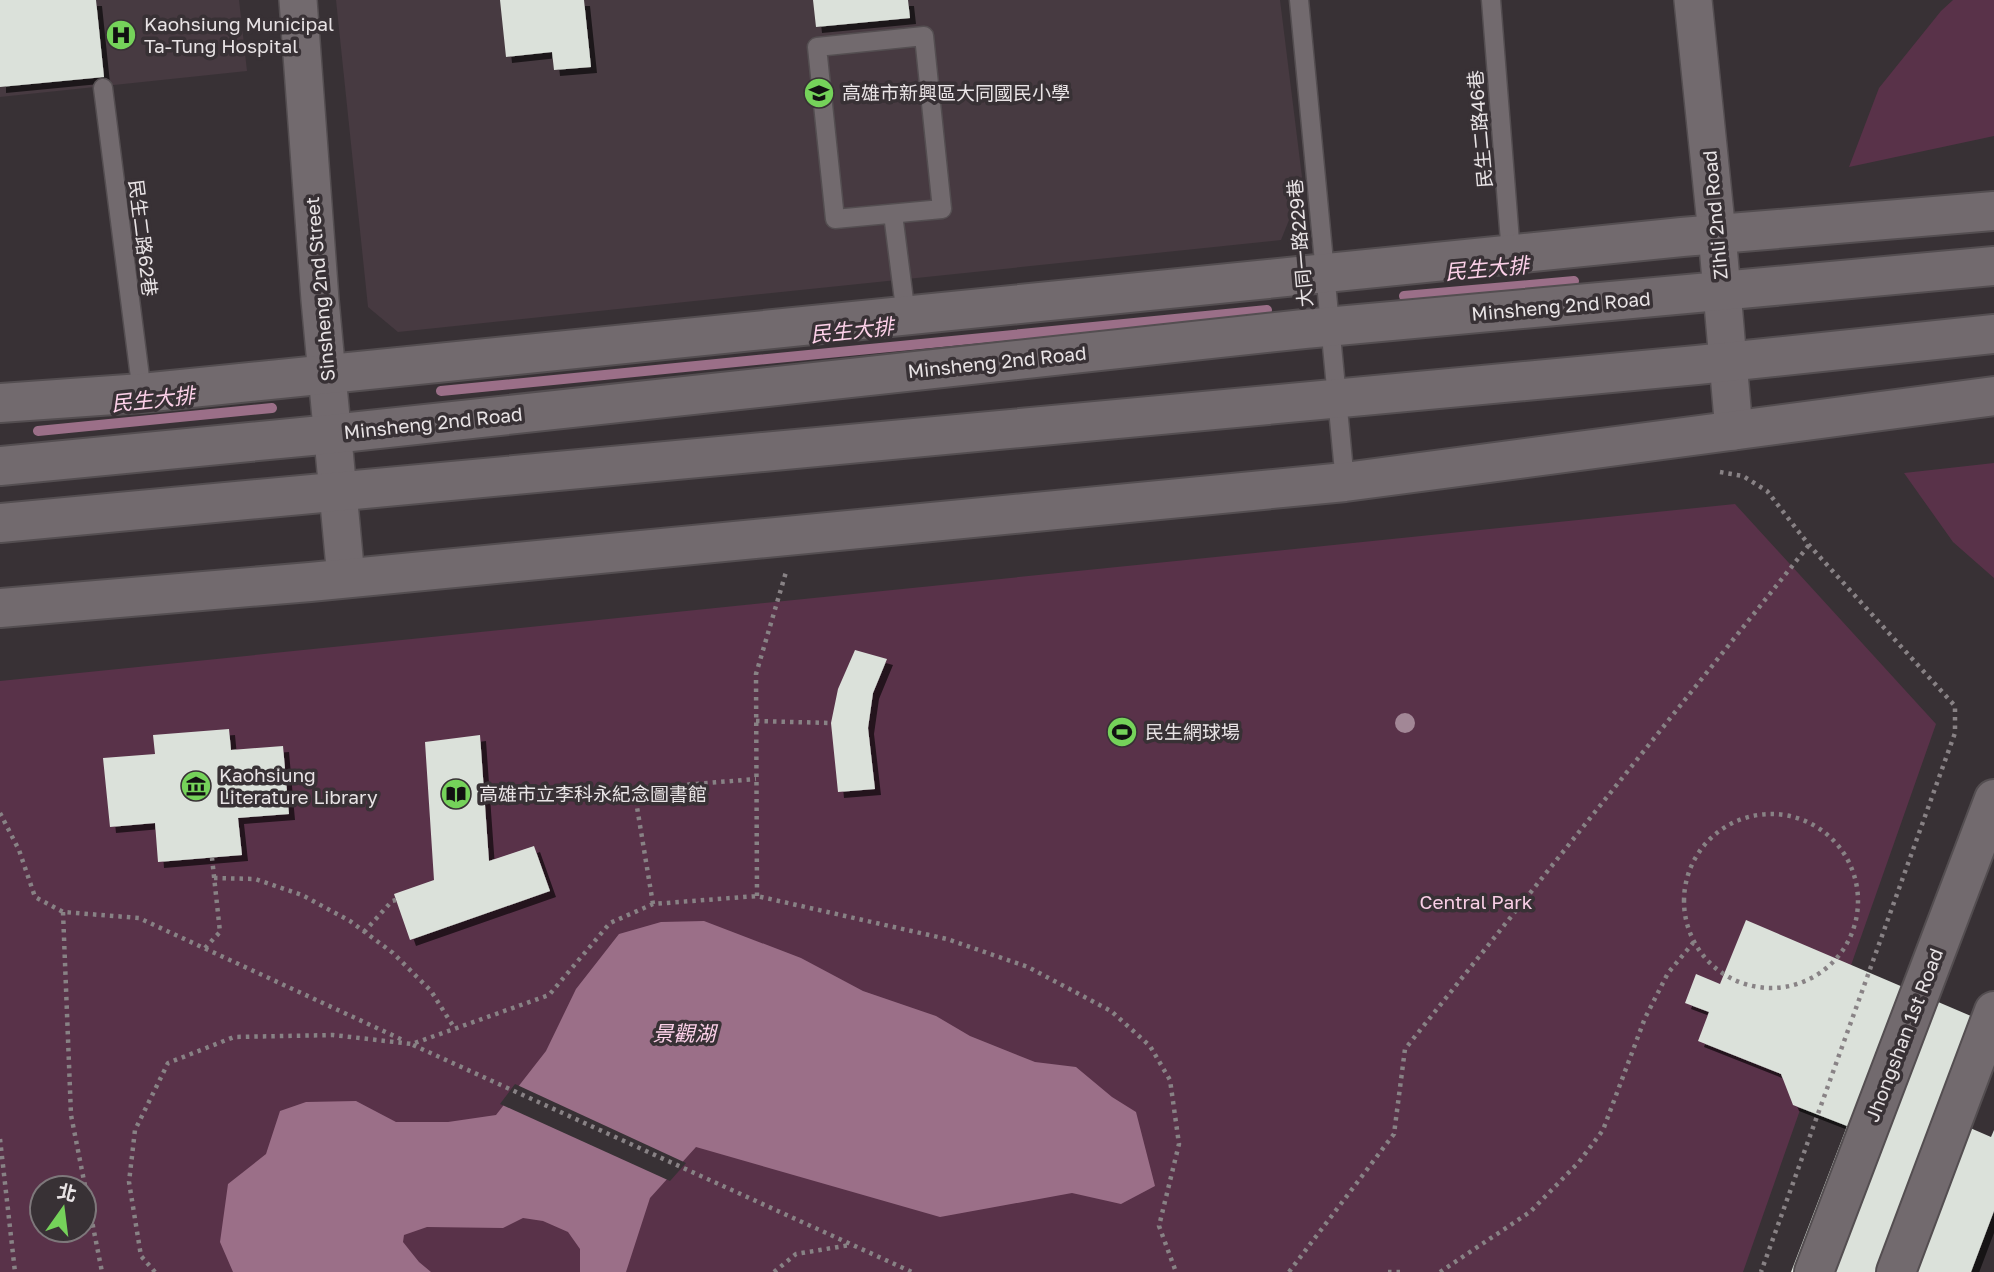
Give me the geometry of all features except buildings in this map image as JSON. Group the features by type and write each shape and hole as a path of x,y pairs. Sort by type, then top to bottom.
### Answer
{"main road":[{"path":"0,403 142,393 1511,254 1994,211"},
{"name":"Minsheng 2nd Road","path":"0,466 332,434 1329,327 1994,266"},
{"path":"0,523 1728,362 1994,334"},
{"path":"0,608 346,578 1345,482 1994,396"},
{"name":"Jhongshan 1st Road","path":"1814,1272 1994,799"},
{"path":"1896,1272 1994,1011"}],"street":[{"name":"Sinsheng 2nd Street","path":"298,0 346,578"},
{"name":"Zihli 2nd Road","path":"1693,0 1734,431"}],"lane":[{"name":"大同一路229巷","path":"1299,0 1345,482"},
{"name":"民生二路46巷","path":"1491,0 1511,254"},
{"path":"924,36 942,209 893,214 835,219 817,47 924,36"},
{"name":"民生二路62巷","path":"103,88 142,393"},
{"path":"893,214 906,316"}],"path":[{"path":"1710,470 1743,475 1766,491 1809,545 1955,706 1955,733 1761,1272"},
{"path":"1289,1272 1394,1134 1405,1049 1809,545"},
{"path":"757,896 756,674 788,568 774,569"},
{"path":"756,721 831,723"},
{"path":"653,904 634,789 757,779"},
{"path":"0,813 19,850 35,897 63,912 139,918 912,1272"},
{"path":"1782,814 1800,819 1831,838 1848,860 1857,886 1857,914 1849,941 1833,963 1811,979 1782,988 1752,987 1724,975 1702,956 1693,943 1687,929 1682,900 1688,871 1703,845 1726,825 1754,815 1782,814"},
{"path":"205,948 220,932 212,858"},
{"path":"214,878 255,879 303,895 351,921 393,953 432,991 455,1029"},
{"path":"155,1272 141,1256 128,1182 135,1130 168,1063 234,1037 333,1035 412,1044 550,995 610,923 653,904 757,896 947,939 1028,967 1111,1011 1150,1046 1170,1080 1179,1144 1159,1226 1176,1272"},
{"path":"364,932 392,901 396,900"},
{"path":"63,912 71,1115 102,1272"},
{"path":"1440,1272 1530,1212 1579,1162 1603,1130 1650,1007 1668,973 1693,943"},
{"path":"0,1139 15,1272"},
{"path":"774,1272 796,1254 852,1244"},
{"path":"1388,1272 1402,1272"}],"shaded area":[{"name":"Kaohsiung Municipal Ta-Tung Hospital","path":"0,0 239,0 247,71 0,97"},
{"name":"高雄市新興區大同國民小學","path":"336,0 1280,0 1303,185 1281,240 398,332 368,307"}],"green space":[{"path":"1953,0 1994,0 1994,136 1849,167 1879,88 1941,11"},
{"path":"1994,463 1994,578 1953,542 1904,473"},
{"name":"Central Park","path":"1735,504 1936,724 1743,1272 0,1272 0,681"}],"water":[{"name":"景觀湖","path":"704,921 801,958 863,991 936,1016 970,1036 1035,1062 1076,1067 1112,1097 1136,1112 1155,1186 1121,1204 1072,1193 940,1217 696,1147 650,1198 626,1272 580,1272 580,1249 568,1232 543,1221 523,1218 503,1228 427,1227 404,1235 403,1242 431,1272 233,1272 220,1242 228,1184 266,1154 280,1111 306,1102 356,1101 396,1122 448,1122 496,1115 546,1051 576,989 619,934 661,922"}],"pier":[{"path":"515,1084 686,1163 670,1181 500,1104"}],"waterway":[{"name":"民生大排","path":"1404,296 1574,281"},
{"name":"民生大排","path":"441,391 1267,310"},
{"name":"民生大排","path":"38,431 272,408"}],"place":[{"name":"Kaohsiung Municipal Ta-Tung Hospital","path":"121,35"},
{"name":"高雄市新興區大同國民小學","path":"819,93"},
{"name":"民生網球場","path":"1122,732"},
{"name":"Kaohsiung Literature Library","path":"196,786"},
{"name":"高雄市立李科永紀念圖書館","path":"456,794"}]}
